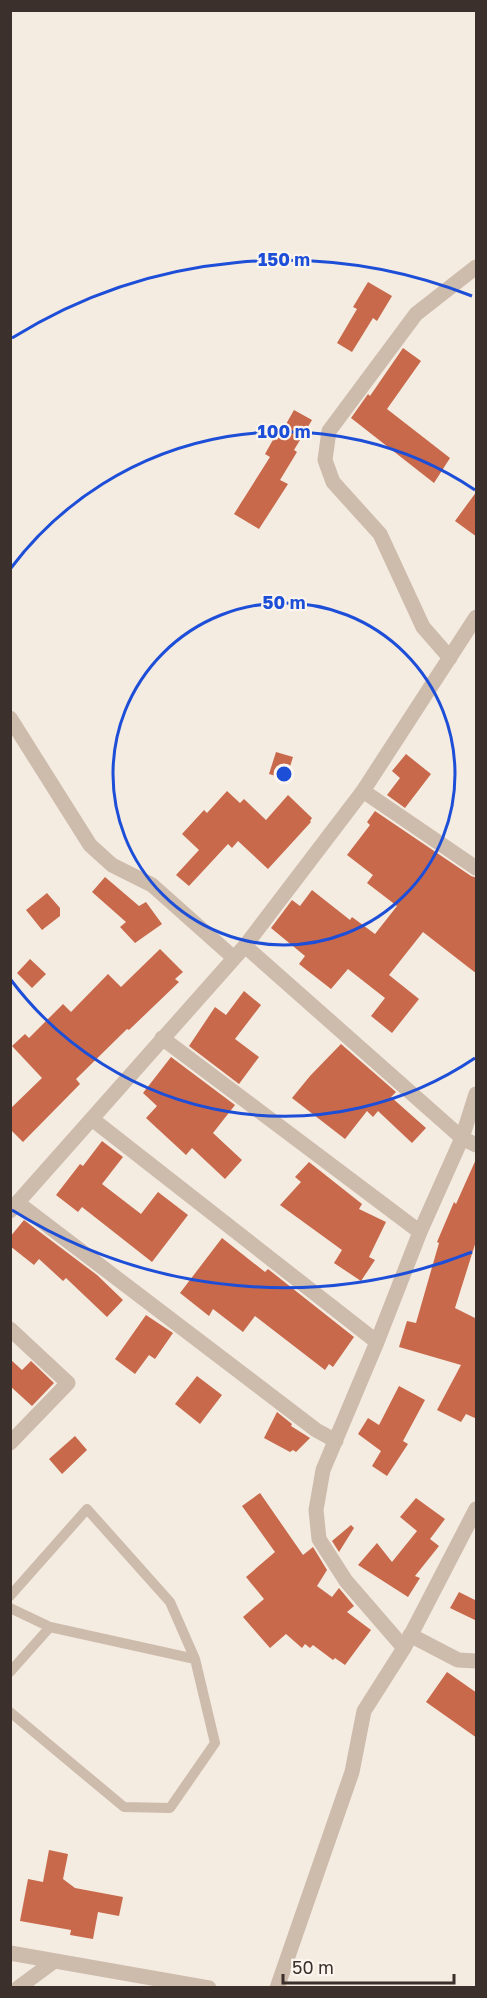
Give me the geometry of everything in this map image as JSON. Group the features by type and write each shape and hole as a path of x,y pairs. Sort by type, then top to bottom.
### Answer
{"street":[{"path":"450,658 423,627 380,534 333,482 324,460 329,431 416,314 477,267"},
{"path":"336,1441 306,1423 14,1207 244,946 363,791 477,617"},
{"path":"10,718 90,845 112,865 152,885 234,958"},
{"path":"363,791 477,868"},
{"path":"244,946 462,1138 477,1144"},
{"path":"162,1038 420,1232"},
{"path":"477,1094 462,1138 420,1232 323,1470 316,1510 319,1539 346,1581 407,1642 458,1660 477,1661"},
{"path":"93,1119 377,1342"},
{"path":"10,1329 68,1383 10,1443"},
{"path":"277,1988 352,1772 364,1711 407,1642 477,1509"},
{"path":"10,1953 209,1988"},
{"path":"18,1988 53,1962"}],"lane":[{"path":"10,1596 87,1509 171,1602 195,1659 215,1743 170,1808 124,1807 10,1712"},
{"path":"10,1608 50,1627 195,1659"},
{"path":"10,1672 50,1627"}],"building":[{"path":"368,282 392,296 377,321 373,318 352,352 337,343 357,309 353,307"},
{"path":"403,348 421,361 387,409 450,458 434,483 351,418 368,394 370,396"},
{"path":"294,410 312,420 294,450 297,452 280,480 288,484 259,529 234,514 270,457 265,454 274,438 277,440"},
{"path":"477,491 477,537 455,521"},
{"path":"276,752 293,757 286,779 269,774"},
{"path":"406,754 431,774 405,808 387,795 400,778 392,771"},
{"path":"227,791 240,803 244,799 266,820 288,795 312,818 311,822 268,869 238,841 232,848 228,844 189,886 176,875 199,850 182,834 204,810 207,813"},
{"path":"375,811 477,878 477,974 423,932 389,975 419,999 392,1033 371,1016 385,998 348,969 331,989 299,964 305,956 271,928 292,900 300,906 312,890 350,920 352,917 375,934 397,906 367,883 373,875 347,855 370,825 367,822"},
{"path":"105,877 139,906 146,902 162,924 135,943 120,927 126,922 92,892"},
{"path":"47,893 60,908 60,916 42,930 26,910"},
{"path":"160,949 183,972 175,979 179,982 76,1079 80,1084 23,1142 10,1129 10,1109 42,1078 12,1046 25,1034 29,1038 63,1004 71,1012 108,974 121,987"},
{"path":"30,959 46,974 32,988 17,973"},
{"path":"244,991 261,1005 235,1039 259,1057 239,1084 189,1046 215,1007 226,1015"},
{"path":"341,1044 396,1092 391,1097 426,1128 412,1143 378,1111 373,1117 367,1111 345,1139 292,1098"},
{"path":"171,1057 235,1105 213,1133 242,1160 225,1179 192,1148 186,1155 146,1118 157,1106 143,1093"},
{"path":"102,1141 123,1157 102,1184 141,1214 158,1192 188,1215 152,1262 82,1207 78,1212 56,1195 80,1164 83,1166"},
{"path":"477,1157 477,1238 455,1308 477,1319 477,1419 466,1414 461,1422 437,1410 461,1365 399,1347 407,1321 416,1323 439,1243 437,1242"},
{"path":"309,1162 362,1204 359,1209 386,1222 369,1257 375,1260 361,1281 334,1263 342,1250 280,1205 301,1182 295,1177"},
{"path":"24,1220 97,1275 123,1300 107,1317 66,1278 63,1281 39,1259 34,1265 10,1246 10,1237"},
{"path":"222,1238 265,1272 268,1269 354,1337 333,1367 329,1364 325,1370 255,1316 243,1332 213,1309 209,1316 180,1293"},
{"path":"146,1315 173,1333 155,1359 149,1355 135,1374 115,1359"},
{"path":"10,1359 22,1370 31,1361 54,1383 32,1406 10,1386"},
{"path":"197,1376 222,1395 200,1424 175,1404"},
{"path":"399,1386 425,1400 403,1441 408,1444 387,1476 372,1466 381,1451 358,1434 368,1418 379,1425"},
{"path":"277,1412 292,1424 291,1426 310,1438 296,1452 293,1450 290,1452 264,1438"},
{"path":"75,1436 87,1450 62,1474 49,1459"},
{"path":"260,1493 303,1555 313,1547 327,1570 317,1586 332,1597 339,1588 354,1606 347,1612 371,1630 345,1665 335,1658 333,1660 313,1645 310,1648 305,1644 302,1648 286,1634 270,1648 243,1617 264,1599 246,1577 275,1552 242,1506"},
{"path":"416,1498 445,1519 430,1539 439,1546 415,1576 420,1578 408,1597 358,1565 377,1543 392,1562 417,1531 400,1517"},
{"path":"351,1525 354,1528 339,1552 332,1541"},
{"path":"459,1592 477,1601 477,1621 450,1608"},
{"path":"447,1672 477,1693 477,1738 426,1702"},
{"path":"49,1850 68,1854 63,1879 75,1888 123,1897 119,1916 98,1912 93,1939 70,1935 71,1930 20,1921 28,1879 43,1882"}]}
